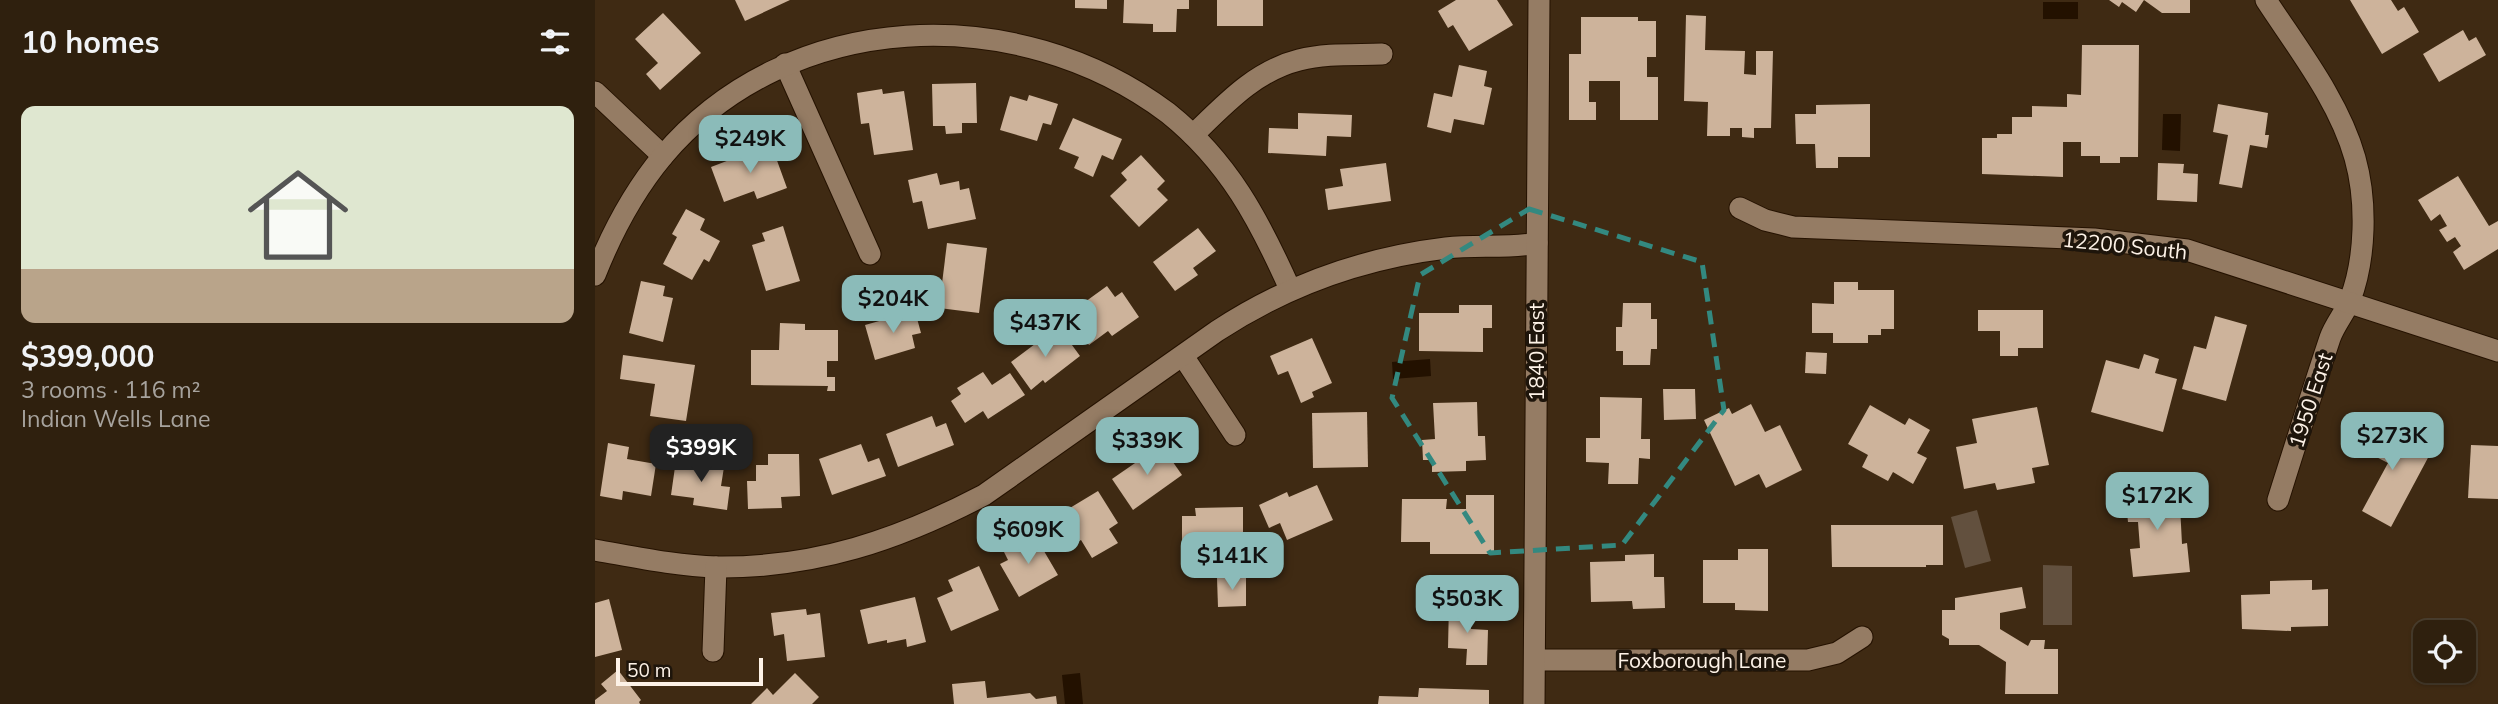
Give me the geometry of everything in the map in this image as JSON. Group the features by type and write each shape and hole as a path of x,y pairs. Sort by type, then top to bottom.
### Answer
{"street":[{"name":"1840 East","path":"1534,704 1539,0"},
{"name":"1950 East","path":"2266,0 2323,89 2343,128 2355,158 2361,194 2358,272 2349,302 2332,333 2278,500"},
{"path":"595,275 617,225 634,195 663,156 718,104 785,64 818,51 889,34 954,31 1006,36 1045,46 1112,75 1168,112 1220,164 1258,220 1290,289"},
{"path":"1193,135 1244,87 1280,66 1319,57 1382,54"},
{"path":"785,64 870,254"},
{"path":"595,92 663,156"},
{"name":"12200 South","path":"1740,208 1765,220 1793,227 2156,244 2218,258 2498,351"},
{"path":"595,550 664,562 716,567 808,561 853,551 941,517 984,495 1252,308 1290,289 1324,275 1402,255 1448,248 1524,246 1537,243"},
{"path":"1183,356 1235,435"},
{"path":"713,650 716,567"},
{"name":"Foxborough Lane","path":"1536,660 1808,660 1837,653 1862,636"}],"highlighted area":[{"path":"1529,209 1702,262 1724,410 1622,545 1490,553 1392,398 1420,275"}],"shaded area":[{"path":"2043,2 2078,2 2078,19 2043,19"},
{"path":"2163,114 2181,114 2180,151 2162,150"},
{"path":"1430,359 1431,376 1393,379 1392,362"},
{"path":"1977,510 1991,561 1965,568 1951,517"},
{"path":"2043,565 2072,566 2072,625 2043,625"},
{"path":"1080,673 1083,704 1065,704 1062,675"}],"building":[{"path":"735,0 790,0 745,21"},
{"path":"1075,0 1107,0 1107,9 1075,8"},
{"path":"1124,0 1189,0 1189,9 1177,9 1176,32 1153,32 1153,24 1123,23"},
{"path":"1217,0 1263,0 1263,26 1217,26"},
{"path":"1456,0 1497,0 1513,25 1469,51 1453,25 1448,28 1438,11"},
{"path":"2109,0 2144,0 2136,12 2122,2 2119,7"},
{"path":"2144,0 2190,0 2190,13 2162,13"},
{"path":"2350,0 2391,0 2398,11 2404,7 2419,32 2382,54"},
{"path":"663,13 701,53 660,90 646,74 658,63 635,39"},
{"path":"1686,15 1706,16 1705,50 1745,51 1744,74 1756,75 1756,51 1773,51 1771,128 1754,128 1754,138 1742,137 1742,128 1730,128 1730,136 1707,136 1708,102 1684,101"},
{"path":"1581,17 1638,17 1638,21 1656,21 1656,57 1647,57 1647,77 1658,77 1658,120 1620,120 1620,81 1589,81 1589,102 1596,102 1596,120 1569,120 1569,54 1581,54"},
{"path":"2463,30 2469,41 2476,37 2486,55 2439,82 2423,54"},
{"path":"2082,45 2139,45 2138,157 2120,157 2120,163 2100,163 2100,156 2081,156 2081,142 2063,142 2063,177 1982,174 1982,138 2012,134 2012,117 2032,117 2032,106 2067,107 2067,94 2081,95"},
{"path":"1459,65 1487,71 1484,86 1492,88 1484,125 1454,119 1451,133 1427,127 1434,93 1452,97"},
{"path":"976,83 977,123 962,123 962,133 946,134 945,126 933,126 932,84"},
{"path":"882,89 883,94 904,91 913,150 874,155 869,123 861,124 857,93"},
{"path":"1029,95 1058,104 1051,125 1043,123 1037,141 1000,130 1010,96 1027,101"},
{"path":"1870,104 1870,157 1838,157 1838,168 1816,168 1815,144 1796,144 1795,114 1816,114 1816,105"},
{"path":"2218,104 2268,113 2265,135 2269,135 2267,148 2250,145 2242,188 2219,184 2228,135 2213,132"},
{"path":"1298,113 1352,115 1351,137 1327,136 1326,156 1268,153 1269,128 1298,129"},
{"path":"1073,118 1122,139 1113,160 1102,155 1093,177 1074,168 1079,157 1059,149"},
{"path":"771,144 787,188 757,199 754,191 724,202 711,167"},
{"path":"1141,155 1165,181 1157,189 1168,200 1139,227 1110,196 1127,180 1121,173"},
{"path":"1386,163 1391,201 1328,210 1325,189 1343,186 1340,169"},
{"path":"2158,163 2184,164 2183,173 2198,174 2197,202 2157,200"},
{"path":"937,173 940,185 959,181 960,190 969,188 976,219 928,229 922,201 913,203 908,180"},
{"path":"2458,176 2489,226 2498,221 2498,249 2464,270 2453,252 2461,246 2455,237 2447,242 2439,230 2447,226 2440,214 2431,221 2418,200"},
{"path":"686,209 705,219 700,230 720,241 709,262 704,259 692,280 663,264 677,237 672,234"},
{"path":"783,226 800,281 766,291 752,245 765,241 762,233"},
{"path":"1198,228 1216,251 1193,268 1198,275 1175,291 1153,262"},
{"path":"947,243 987,248 979,313 939,308"},
{"path":"641,281 665,286 663,296 673,298 663,342 629,333"},
{"path":"1834,282 1858,282 1858,290 1894,290 1894,329 1881,329 1881,335 1868,335 1868,343 1833,343 1833,333 1812,333 1812,303 1834,304"},
{"path":"1107,286 1115,297 1122,292 1139,317 1112,336 1108,331 1089,345 1067,315"},
{"path":"1623,303 1651,303 1651,319 1657,319 1657,349 1651,349 1650,365 1623,365 1623,351 1616,351 1616,327 1622,327"},
{"path":"1459,305 1492,305 1492,328 1483,328 1483,352 1419,351 1419,313 1459,313"},
{"path":"1978,310 2043,310 2043,348 2018,348 2018,356 2000,356 2000,331 1978,331"},
{"path":"915,311 921,333 912,335 915,348 875,360 865,325"},
{"path":"2215,316 2247,325 2226,401 2182,389 2194,346 2206,349"},
{"path":"780,323 805,324 805,330 838,330 838,361 827,361 827,377 835,377 835,391 827,391 828,386 751,385 751,350 779,350"},
{"path":"1061,330 1080,356 1045,383 1043,380 1031,390 1011,362 1047,335 1049,339"},
{"path":"1312,338 1332,383 1312,392 1314,397 1301,403 1288,371 1278,375 1270,356"},
{"path":"1806,352 1827,353 1826,374 1805,373"},
{"path":"2144,354 2159,359 2155,373 2177,379 2163,432 2091,412 2106,360 2139,369"},
{"path":"623,355 695,365 686,421 650,416 655,384 620,379"},
{"path":"983,372 992,385 1010,373 1025,395 988,419 983,411 965,423 951,401 961,394 957,388"},
{"path":"1663,389 1695,389 1696,419 1664,420"},
{"path":"1600,397 1642,398 1641,439 1650,439 1650,459 1639,458 1638,484 1608,484 1609,463 1586,462 1586,438 1600,438"},
{"path":"1477,402 1478,436 1485,436 1486,460 1466,461 1466,471 1432,472 1432,460 1423,460 1422,440 1435,439 1433,403"},
{"path":"1751,404 1765,432 1780,425 1802,470 1766,488 1759,474 1735,486 1704,420 1729,408 1732,414"},
{"path":"1870,405 1905,425 1909,418 1930,430 1917,453 1927,458 1913,484 1893,472 1888,481 1862,467 1868,455 1848,444"},
{"path":"2037,407 2049,465 2032,468 2035,483 1997,490 1995,483 1964,489 1956,447 1977,443 1972,419"},
{"path":"1367,412 1368,467 1313,468 1312,413"},
{"path":"932,416 936,427 946,423 954,445 898,467 886,434"},
{"path":"2370,422 2430,454 2391,527 2362,511 2388,463 2357,447"},
{"path":"608,443 629,447 627,459 656,464 651,496 623,491 622,500 600,496"},
{"path":"861,444 868,462 879,458 886,476 832,495 819,459"},
{"path":"1161,445 1182,475 1133,510 1112,479"},
{"path":"2471,445 2498,446 2498,499 2468,498"},
{"path":"768,454 799,454 800,496 781,497 782,508 748,509 747,481 756,481 756,465 768,465"},
{"path":"676,460 724,467 721,486 730,487 727,510 693,505 694,498 671,495"},
{"path":"1317,485 1333,520 1287,540 1280,523 1269,528 1259,505 1287,492 1289,497"},
{"path":"2179,486 2182,544 2187,543 2190,572 2133,577 2130,549 2140,548 2138,522 2128,522 2125,491"},
{"path":"1098,491 1118,523 1109,529 1118,543 1092,558 1081,540 1069,547 1066,542 1059,546 1045,523"},
{"path":"1466,495 1494,495 1494,554 1430,554 1430,542 1401,542 1402,499 1447,499 1446,509 1466,509"},
{"path":"1243,507 1243,536 1234,536 1234,547 1182,548 1182,516 1196,516 1195,508"},
{"path":"1831,525 1943,525 1943,565 1832,567"},
{"path":"1034,534 1058,575 1019,597 1000,564 1008,560 1004,552"},
{"path":"1738,549 1768,549 1768,611 1735,610 1735,603 1703,603 1703,560 1738,560"},
{"path":"1654,554 1654,577 1664,577 1665,608 1633,609 1632,601 1591,602 1590,562 1625,561 1625,555"},
{"path":"979,566 999,610 951,631 937,598 953,591 948,580"},
{"path":"1217,578 1246,578 1246,606 1218,607"},
{"path":"2312,580 2312,590 2328,589 2328,626 2291,627 2291,631 2242,629 2241,595 2270,594 2270,581"},
{"path":"2022,587 2026,608 2000,613 2000,629 2028,646 2031,640 2045,640 2044,649 2058,649 2058,694 2005,694 2006,662 1979,645 1949,645 1949,639 1942,635 1942,610 1955,610 1955,598"},
{"path":"915,597 926,642 907,647 906,639 868,644 860,610"},
{"path":"609,599 622,650 595,657 595,603"},
{"path":"1449,603 1471,604 1471,629 1488,630 1487,665 1466,665 1467,649 1448,648"},
{"path":"806,609 807,615 820,613 825,657 787,661 784,634 774,636 771,613"},
{"path":"618,670 641,700 640,704 595,704 595,700 607,691 601,684"},
{"path":"795,673 819,697 812,704 751,704 767,688 773,695"},
{"path":"985,681 987,698 1030,693 1036,699 1056,696 1057,704 954,704 952,684"},
{"path":"1419,688 1489,690 1489,704 1378,704 1379,696 1418,697"}]}
